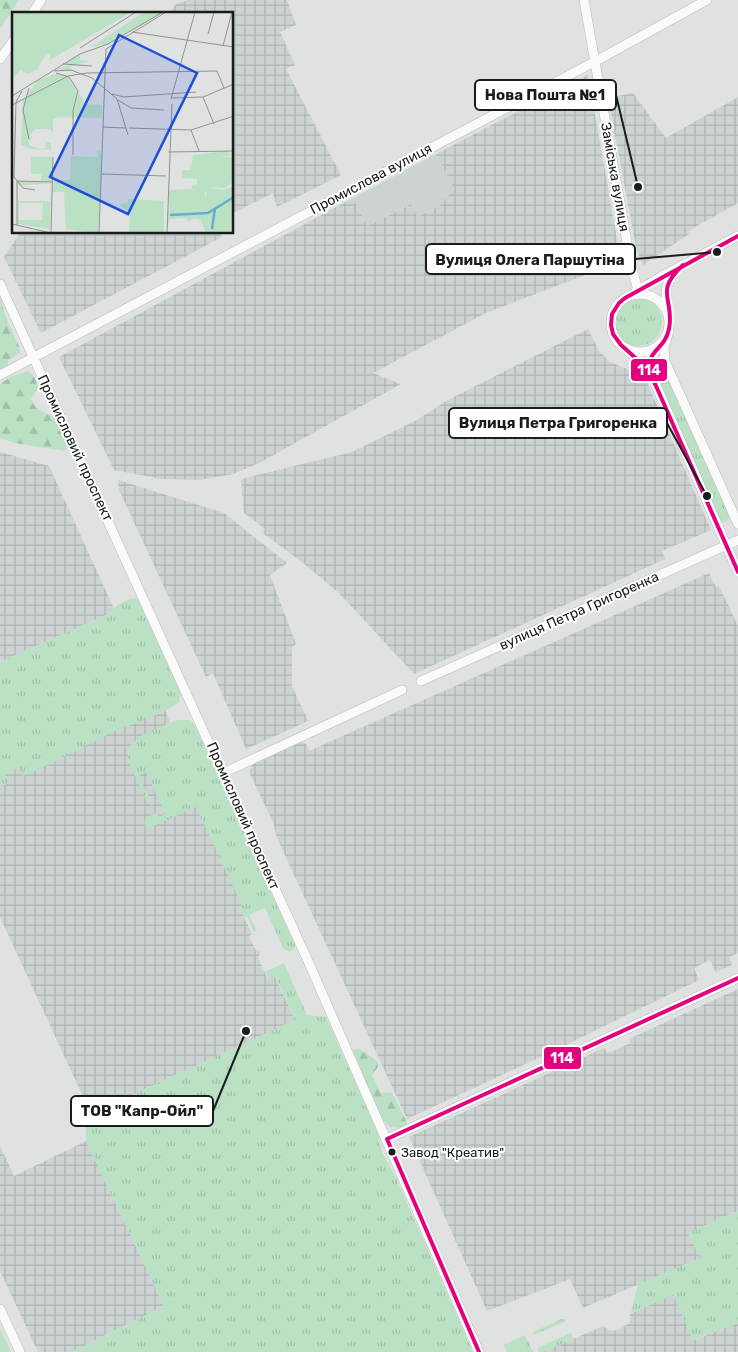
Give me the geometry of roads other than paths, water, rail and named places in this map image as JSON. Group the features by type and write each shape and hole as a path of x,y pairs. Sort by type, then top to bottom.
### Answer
{"street":[{"path":"33,12 41,0"},
{"name":"Заміська вулиця","path":"584,0 636,293"},
{"name":"Промислова вулиця","path":"0,374 34,358 594,62 707,0"},
{"path":"0,60 12,43"},
{"path":"738,236 623,299 615,307 611,317 611,328 614,338 649,370 738,572"},
{"path":"682,265 674,272 666,285 665,293 669,315 669,331 664,347 665,361 738,524"},
{"name":"Промисловий проспект","path":"0,284 223,773 387,1139 479,1352"},
{"path":"636,293 658,299 669,315"},
{"path":"649,370 650,360 669,331"},
{"path":"627,350 645,352 655,349 660,345"},
{"name":"вулиця Петра Григоренка","path":"420,681 738,540"},
{"path":"223,773 402,690"},
{"path":"387,1139 738,978"},
{"path":"0,1309 20,1352"}],"place":[{"name":"Нова Пошта №1","path":"638,187"},
{"name":"Вулиця Олега Паршутіна","path":"717,252"},
{"name":"Вулиця Петра Григоренка","path":"707,496"},
{"name":"ТОВ \"Капр-Ойл\"","path":"246,1031"},
{"name":"Завод \"Креатив\"","path":"392,1152"}]}
